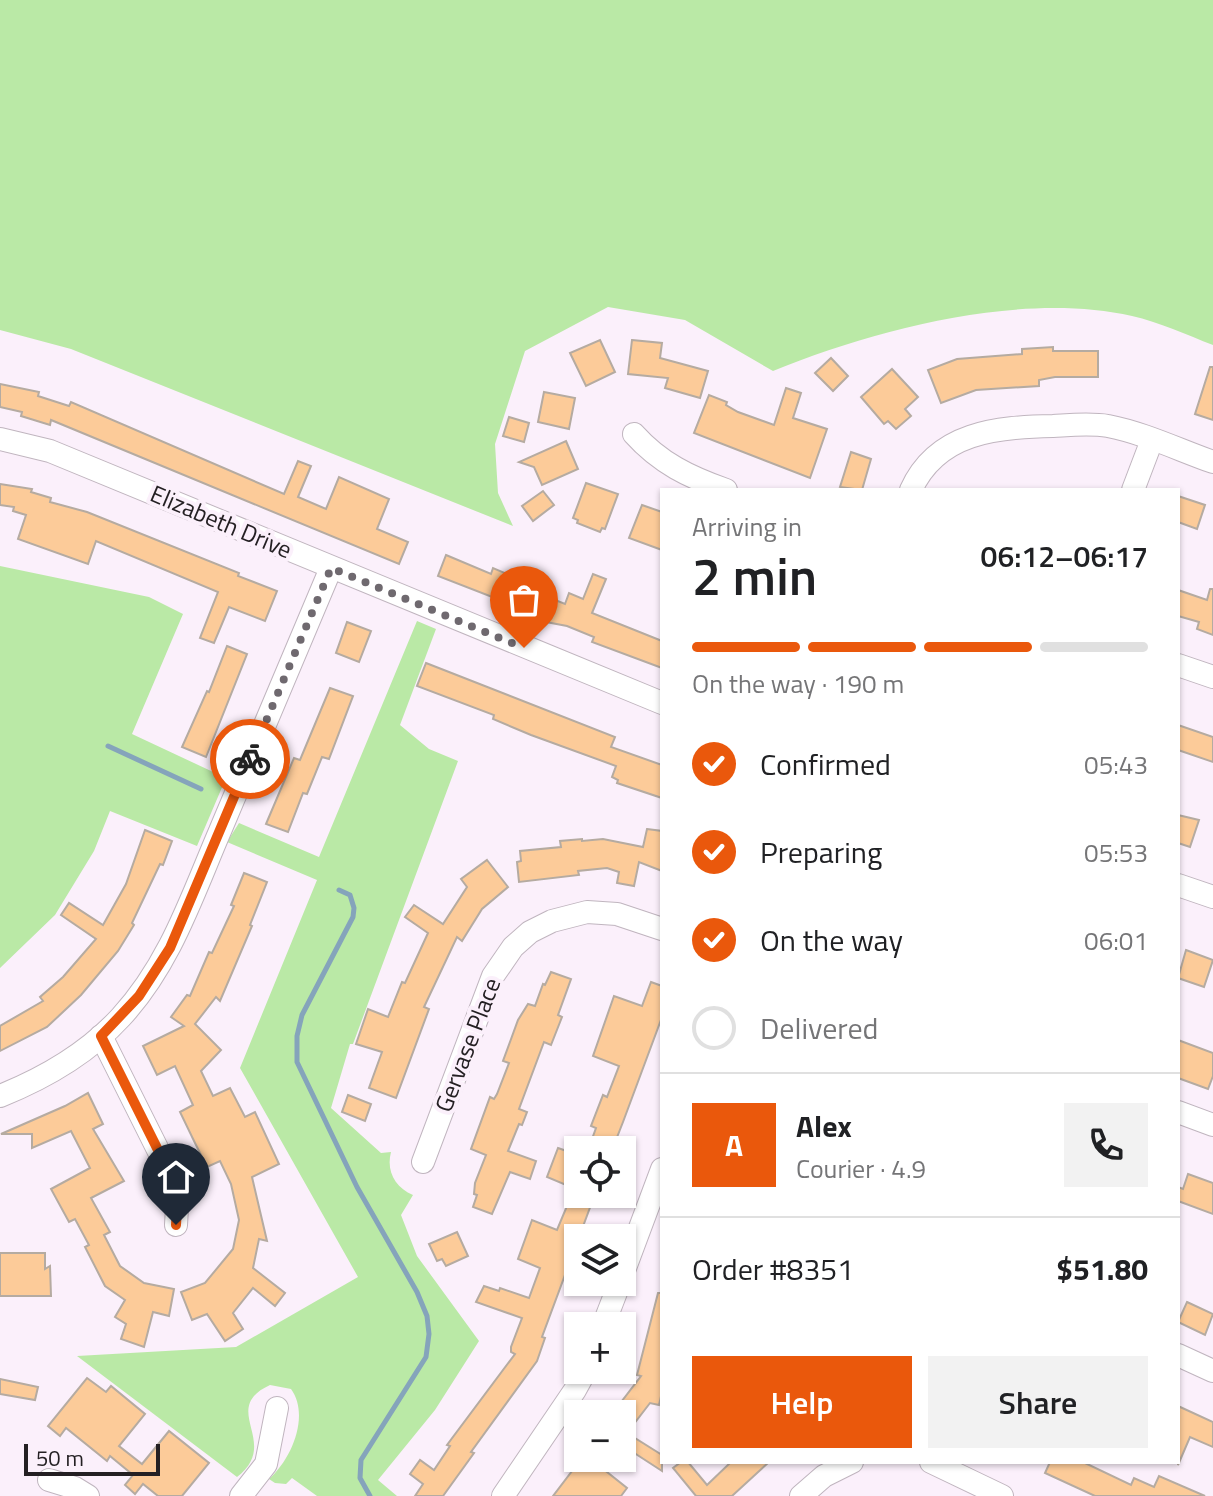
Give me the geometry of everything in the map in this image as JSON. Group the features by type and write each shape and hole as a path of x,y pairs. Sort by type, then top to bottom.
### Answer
{"street":[{"path":"912,488 939,453 963,439 1007,427 1105,425 1213,462"},
{"path":"634,434 677,471 721,488"},
{"name":"Elizabeth Drive","path":"0,439 50,451 660,702"},
{"path":"1134,488 1152,440"},
{"path":"0,1096 53,1071 101,1036 139,996 179,928 331,568"},
{"path":"1180,666 1213,677"},
{"path":"1180,886 1213,897"},
{"name":"Gervase Place","path":"423,1162 493,976 513,947 530,932 552,921 587,912 617,914 660,928"},
{"path":"101,1036 171,1176 177,1208 176,1225"},
{"path":"1180,1113 1213,1125"},
{"path":"636,1239 660,1174"},
{"path":"1180,1356 1213,1371"},
{"path":"503,1496 578,1384"},
{"path":"241,1496 266,1464 277,1408"},
{"path":"801,1496 824,1476 848,1464"},
{"path":"935,1464 1002,1496"},
{"path":"49,1480 75,1488 88,1496"}],"green space":[{"path":"0,0 1213,0 1213,345 1132,316 1089,309 1044,308 997,311 902,329 857,341 773,371 685,320 608,307 525,351 495,444 498,493 513,526 71,349 0,330"},
{"path":"0,566 149,597 183,614 132,734 226,778 197,846 110,811 94,851 55,915 0,968"},
{"path":"417,621 436,629 400,725 429,749 458,761 353,1044 350,1044 331,1108 381,1153 391,1152 393,1178 401,1188 413,1195 401,1215 417,1256 479,1341 435,1410 378,1480 397,1496 317,1496 292,1478 286,1484 269,1479 285,1460 296,1436 299,1411 291,1389 270,1385 255,1394 249,1405 254,1451 249,1464 237,1477 77,1356 236,1347 358,1277 240,1068 317,880 227,842 239,823 319,857"}],"building":[{"path":"600,340 615,372 586,386 570,353"},
{"path":"632,340 662,343 660,358 708,371 700,398 665,388 668,378 628,374"},
{"path":"1053,347 1053,351 1098,351 1098,377 1055,377 1039,380 1039,386 976,390 941,403 928,370 957,359 1022,354 1022,349"},
{"path":"831,358 848,376 833,391 815,373"},
{"path":"1210,367 1213,367 1213,420 1195,414"},
{"path":"892,369 918,397 905,409 911,416 896,429 888,421 884,424 861,397"},
{"path":"0,384 39,392 38,396 69,406 71,402 284,494 298,461 311,466 298,497 326,509 339,477 389,499 377,529 408,542 399,564 51,420 50,425 21,416 22,412 0,407"},
{"path":"786,388 801,393 793,418 827,429 810,478 694,433 709,395 727,402 726,405 738,412 774,425"},
{"path":"544,392 575,398 569,429 538,422"},
{"path":"509,417 529,423 524,442 503,436"},
{"path":"566,441 578,469 542,485 534,467 519,462"},
{"path":"851,452 871,459 863,488 840,487"},
{"path":"586,483 618,494 605,529 602,528 600,532 577,523 578,520 573,518"},
{"path":"0,484 32,489 31,492 51,498 50,502 87,512 277,591 265,621 229,607 214,643 200,638 218,592 96,541 88,564 18,539 26,515 13,511 14,507 0,505"},
{"path":"543,491 554,505 533,521 522,506"},
{"path":"1180,497 1205,505 1197,529 1180,523"},
{"path":"642,505 660,511 660,549 629,538"},
{"path":"446,555 491,574 493,568 533,585 530,590 565,604 569,593 583,599 593,574 606,579 592,613 660,640 660,667 592,642 594,637 567,626 546,622 516,610 518,607 438,576"},
{"path":"1210,589 1213,589 1213,635 1197,629 1199,622 1180,617 1180,591 1207,600"},
{"path":"347,622 371,631 359,662 336,653"},
{"path":"227,646 247,654 206,757 182,747"},
{"path":"426,663 615,737 611,747 660,764 660,797 617,783 618,780 612,777 616,766 531,735 493,719 494,715 417,686"},
{"path":"330,688 353,696 329,759 322,757 307,794 303,793 288,832 266,824 294,758 300,760"},
{"path":"1180,726 1213,737 1213,762 1180,751"},
{"path":"1180,815 1199,820 1190,847 1180,844"},
{"path":"647,829 660,831 660,870 639,862 634,886 617,883 619,872 607,868 578,871 579,875 519,882 517,862 521,861 520,851 561,847 560,841 582,839 603,839 643,847"},
{"path":"145,830 172,841 163,865 160,864 132,923 134,925 118,951 81,995 47,1027 0,1051 0,1026 43,1001 40,997 63,977 96,939 61,915 69,903 103,925 126,884"},
{"path":"487,860 508,887 482,909 462,941 457,937 424,1007 429,1009 396,1098 369,1088 382,1052 356,1044 368,1009 388,1017 402,982 405,983 428,933 405,917 414,905 443,924 467,887 461,879"},
{"path":"244,873 267,882 220,1001 216,997 195,1024 221,1050 201,1071 213,1096 230,1088 245,1117 255,1112 279,1164 252,1177 267,1241 259,1239 253,1268 285,1293 275,1306 253,1288 233,1313 243,1329 225,1341 207,1314 192,1320 181,1292 205,1283 233,1249 239,1220 231,1184 220,1161 207,1167 180,1112 193,1105 175,1066 157,1075 143,1046 184,1026 171,1017 187,995 190,996 209,952 212,953 234,906 231,905"},
{"path":"1186,950 1213,960 1204,987 1180,979"},
{"path":"551,972 571,979 558,1015 562,1017 551,1045 544,1042 519,1109 527,1112 508,1151 536,1161 530,1179 510,1172 492,1214 473,1207 477,1195 474,1194 475,1183 486,1155 471,1149 490,1097 494,1099 497,1094 509,1063 503,1061 518,1020 528,1004 535,1006"},
{"path":"651,982 660,985 660,1022 618,1136 593,1136 596,1128 591,1126 619,1066 593,1056 614,996 642,1006"},
{"path":"1180,1041 1213,1053 1213,1076 1208,1089 1180,1079"},
{"path":"88,1093 103,1124 93,1129 124,1181 91,1198 110,1232 104,1235 120,1266 144,1283 174,1289 169,1316 153,1312 144,1347 121,1339 126,1324 115,1317 125,1300 105,1286 75,1219 69,1222 51,1189 90,1168 71,1131 32,1148 32,1134 1,1134"},
{"path":"348,1095 371,1104 365,1121 342,1112"},
{"path":"558,1148 564,1150 564,1184 547,1177"},
{"path":"1188,1174 1213,1183 1213,1214 1180,1202 1180,1188 1183,1189"},
{"path":"566,1208 590,1208 584,1224 564,1224 564,1278 542,1337 545,1338 537,1361 443,1496 415,1496 423,1484 410,1474 420,1460 434,1470 450,1446 447,1445 515,1354 511,1352 511,1347 522,1318 476,1302 484,1286 529,1298 540,1268 518,1259 532,1220 557,1230"},
{"path":"457,1232 468,1256 446,1266 442,1259 437,1261 429,1244"},
{"path":"0,1253 45,1253 45,1269 50,1266 51,1296 0,1296"},
{"path":"660,1293 660,1401 659,1405 650,1403 636,1421 636,1400 623,1400 641,1376 637,1375"},
{"path":"1187,1302 1213,1314 1205,1335 1180,1323"},
{"path":"87,1378 106,1392 111,1386 145,1414 119,1446 142,1464 169,1431 209,1463 182,1496 158,1496 143,1484 135,1494 125,1485 133,1475 110,1456 107,1461 66,1428 60,1436 48,1426"},
{"path":"0,1379 38,1387 35,1400 0,1394"},
{"path":"1180,1407 1213,1422 1213,1447 1190,1437 1180,1460"},
{"path":"636,1439 660,1454 662,1471 636,1454"},
{"path":"678,1464 690,1464 707,1485 729,1464 767,1464 732,1496 696,1496 673,1468"},
{"path":"1049,1464 1087,1464 1131,1485 1134,1478 1154,1487 1159,1476 1205,1496 1095,1496 1045,1473"},
{"path":"571,1472 607,1472 627,1488 621,1496 553,1496"}],"waterway":[{"path":"108,746 201,789"},
{"path":"339,890 350,895 353,917 302,1015 297,1036 297,1062 357,1187 417,1292 427,1316 429,1334 426,1357 361,1460 360,1478 370,1496"}],"way so far":[{"path":"250,759 331,568 524,648"}],"route":[{"path":"176,1225 177,1208 171,1176 101,1036 139,996 170,948 250,759"}]}
